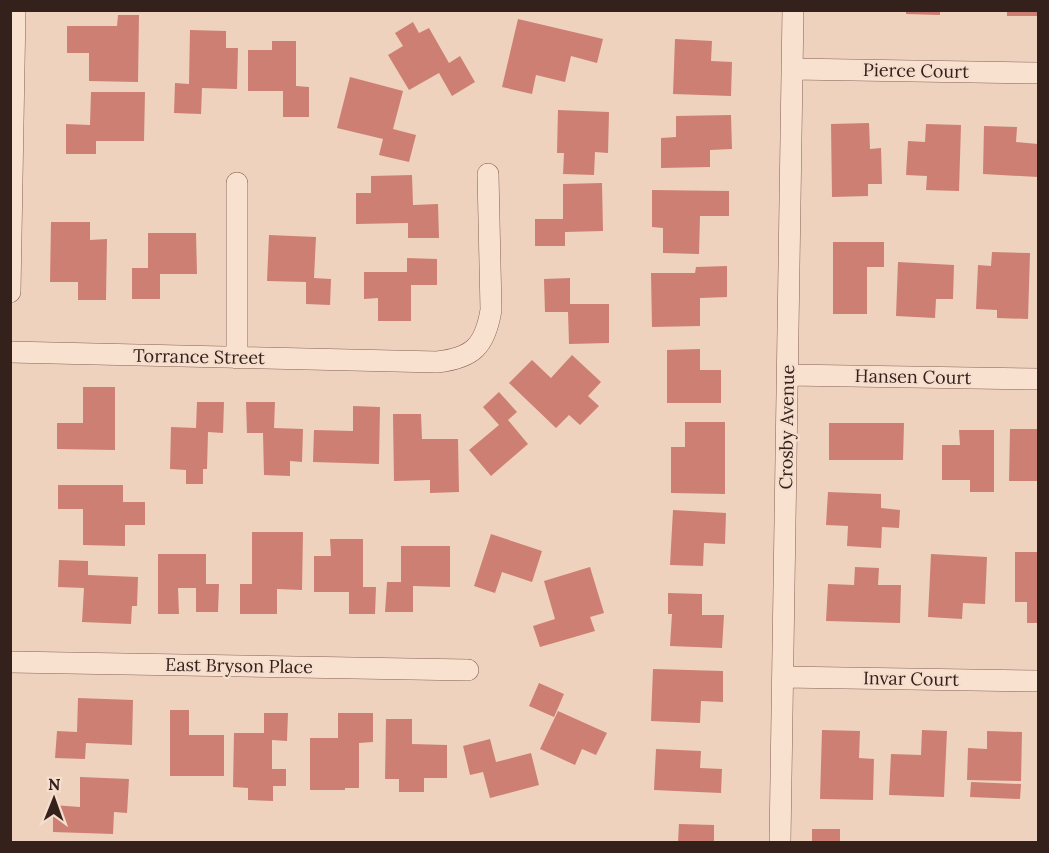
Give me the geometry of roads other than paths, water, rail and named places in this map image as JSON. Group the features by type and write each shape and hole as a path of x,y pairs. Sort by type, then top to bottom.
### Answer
{"street":[{"path":"10,292 15,10"},
{"name":"Crosby Avenue","path":"780,843 793,10"},
{"name":"Pierce Court","path":"793,69 1038,73"},
{"name":"Torrance Street","path":"10,352 437,362 458,360 476,348 488,331 491,310 488,174"},
{"path":"237,183 237,358"},
{"name":"Hansen Court","path":"788,375 1038,379"},
{"name":"East Bryson Place","path":"10,662 468,670"},
{"name":"Invar Court","path":"783,677 1038,681"}]}
